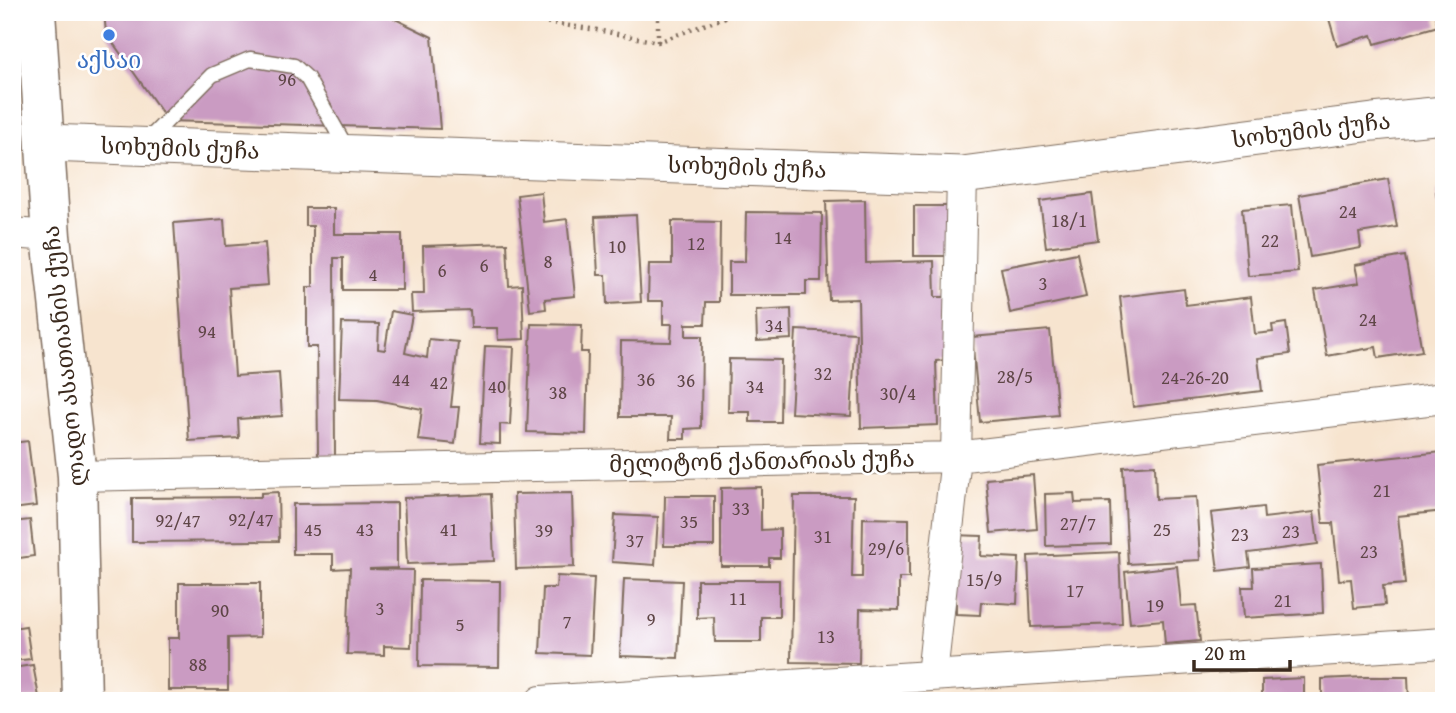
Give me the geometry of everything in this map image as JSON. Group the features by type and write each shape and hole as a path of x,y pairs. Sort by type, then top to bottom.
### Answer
{"main road":[{"name":"ლადო ასათიანის ქუჩა","path":"36,12 51,236 78,476 82,701"}],"street":[{"name":"სოხუმის ქუჩა","path":"46,143 962,175 1444,115"},
{"path":"932,675 956,457 962,175"},
{"path":"12,233 51,236"},
{"name":"მელიტონ ქანთარიას ქუჩა","path":"78,476 956,457 1444,398"},
{"path":"541,701 1444,643"}],"lane":[{"path":"141,147 212,75 250,59 294,66 307,78 349,154"}],"path":[{"path":"478,12 658,42 739,12"},
{"path":"658,12 658,42"}],"building":[{"name":"აქსაი","path":"104,12 381,12 432,37 440,129 168,121 106,33"},
{"path":"1327,12 1434,12 1438,26 1375,44 1372,35 1337,46"},
{"path":"1388,179 1397,227 1359,233 1361,248 1310,257 1299,195"},
{"path":"1444,191 1444,226 1442,227 1436,192"},
{"path":"541,192 544,222 567,219 575,296 545,299 546,309 530,311 517,195"},
{"path":"1092,194 1098,240 1046,247 1040,201"},
{"path":"865,200 866,263 934,261 935,297 945,297 947,360 936,361 938,425 861,428 858,299 829,300 826,201"},
{"path":"1292,205 1298,272 1248,276 1242,209"},
{"path":"914,206 951,206 951,256 914,256"},
{"path":"306,208 334,208 334,234 402,234 402,290 343,290 343,258 334,258 335,456 318,456 317,347 307,347 307,287 313,287 313,226 306,226"},
{"path":"746,212 822,213 821,281 806,281 806,295 729,295 729,262 745,262"},
{"path":"636,215 641,302 607,304 606,275 598,275 595,217"},
{"path":"224,219 226,246 265,243 268,285 229,288 235,376 279,373 282,416 238,419 239,438 189,441 174,223"},
{"path":"672,221 720,222 719,302 706,302 705,324 686,324 686,336 702,336 701,428 685,429 685,439 670,439 671,417 620,417 621,341 671,342 672,324 663,324 663,301 648,301 649,264 672,264"},
{"path":"507,243 509,286 522,285 524,339 498,340 497,328 471,328 470,310 412,312 411,294 424,294 423,246"},
{"path":"1077,253 1086,297 1010,313 1001,268"},
{"path":"1405,256 1422,351 1378,358 1376,347 1327,356 1315,290 1359,283 1355,265"},
{"path":"1184,289 1186,305 1251,297 1255,334 1273,332 1272,325 1286,323 1290,354 1258,358 1262,391 1133,407 1120,297"},
{"path":"12,299 15,299 21,343 12,344"},
{"path":"791,309 792,339 757,341 756,311"},
{"path":"391,311 412,315 405,353 427,358 429,339 458,342 451,407 459,407 455,444 418,440 422,409 377,400 339,399 342,323 379,324 378,349 385,350"},
{"path":"531,324 582,325 581,352 588,352 586,434 527,432"},
{"path":"796,330 856,333 851,416 791,413"},
{"path":"1050,330 1058,415 980,422 972,337"},
{"path":"485,346 514,347 510,425 500,424 500,444 480,443"},
{"path":"729,359 781,360 780,422 750,422 750,412 728,412"},
{"path":"28,441 36,506 12,509 12,443"},
{"path":"1442,452 1444,511 1398,516 1405,584 1383,586 1385,605 1354,608 1351,579 1339,580 1333,523 1323,523 1317,465"},
{"path":"1155,465 1156,499 1196,497 1200,560 1128,564 1123,467"},
{"path":"1033,475 1037,529 991,533 986,479"},
{"path":"761,487 761,530 780,529 780,558 769,558 769,566 721,566 721,488"},
{"path":"278,492 279,541 132,542 132,498 261,497 261,493"},
{"path":"572,493 574,567 516,569 514,494"},
{"path":"1074,493 1075,503 1110,502 1111,544 1046,546 1045,494"},
{"path":"491,494 494,561 407,564 404,498"},
{"path":"665,496 714,496 714,546 664,546"},
{"path":"794,496 854,496 852,577 862,577 863,518 909,519 909,578 899,578 899,610 860,609 859,663 791,662"},
{"path":"397,503 397,568 369,569 413,570 411,647 384,646 384,655 347,654 350,568 333,569 333,554 293,554 293,504"},
{"path":"1263,507 1264,518 1314,512 1318,544 1248,553 1250,567 1218,571 1211,513"},
{"path":"615,515 658,517 655,565 612,562"},
{"path":"30,520 34,556 12,559 12,522"},
{"path":"952,535 982,536 981,556 1019,558 1017,604 981,602 980,615 956,614 956,601 949,601"},
{"path":"1119,552 1122,624 1031,627 1028,556"},
{"path":"1321,564 1323,613 1244,618 1242,587 1254,587 1253,568"},
{"path":"1177,566 1181,606 1196,605 1200,641 1165,644 1163,620 1130,623 1125,572"},
{"path":"557,576 594,578 590,655 540,653 543,588 556,588"},
{"path":"624,579 682,581 678,658 620,656"},
{"path":"420,580 500,581 499,667 419,666"},
{"path":"697,580 779,580 779,617 761,617 761,642 715,642 714,617 697,618"},
{"path":"179,583 260,583 260,637 228,638 228,690 168,690 168,638 179,638"},
{"path":"26,626 31,659 12,661 12,628"},
{"path":"33,665 39,697 12,701 12,668"},
{"path":"1408,677 1409,701 1322,701 1322,679"},
{"path":"1304,678 1304,701 1262,701 1262,680"}],"place":[{"name":"აქსაი","path":"109,35"}]}
